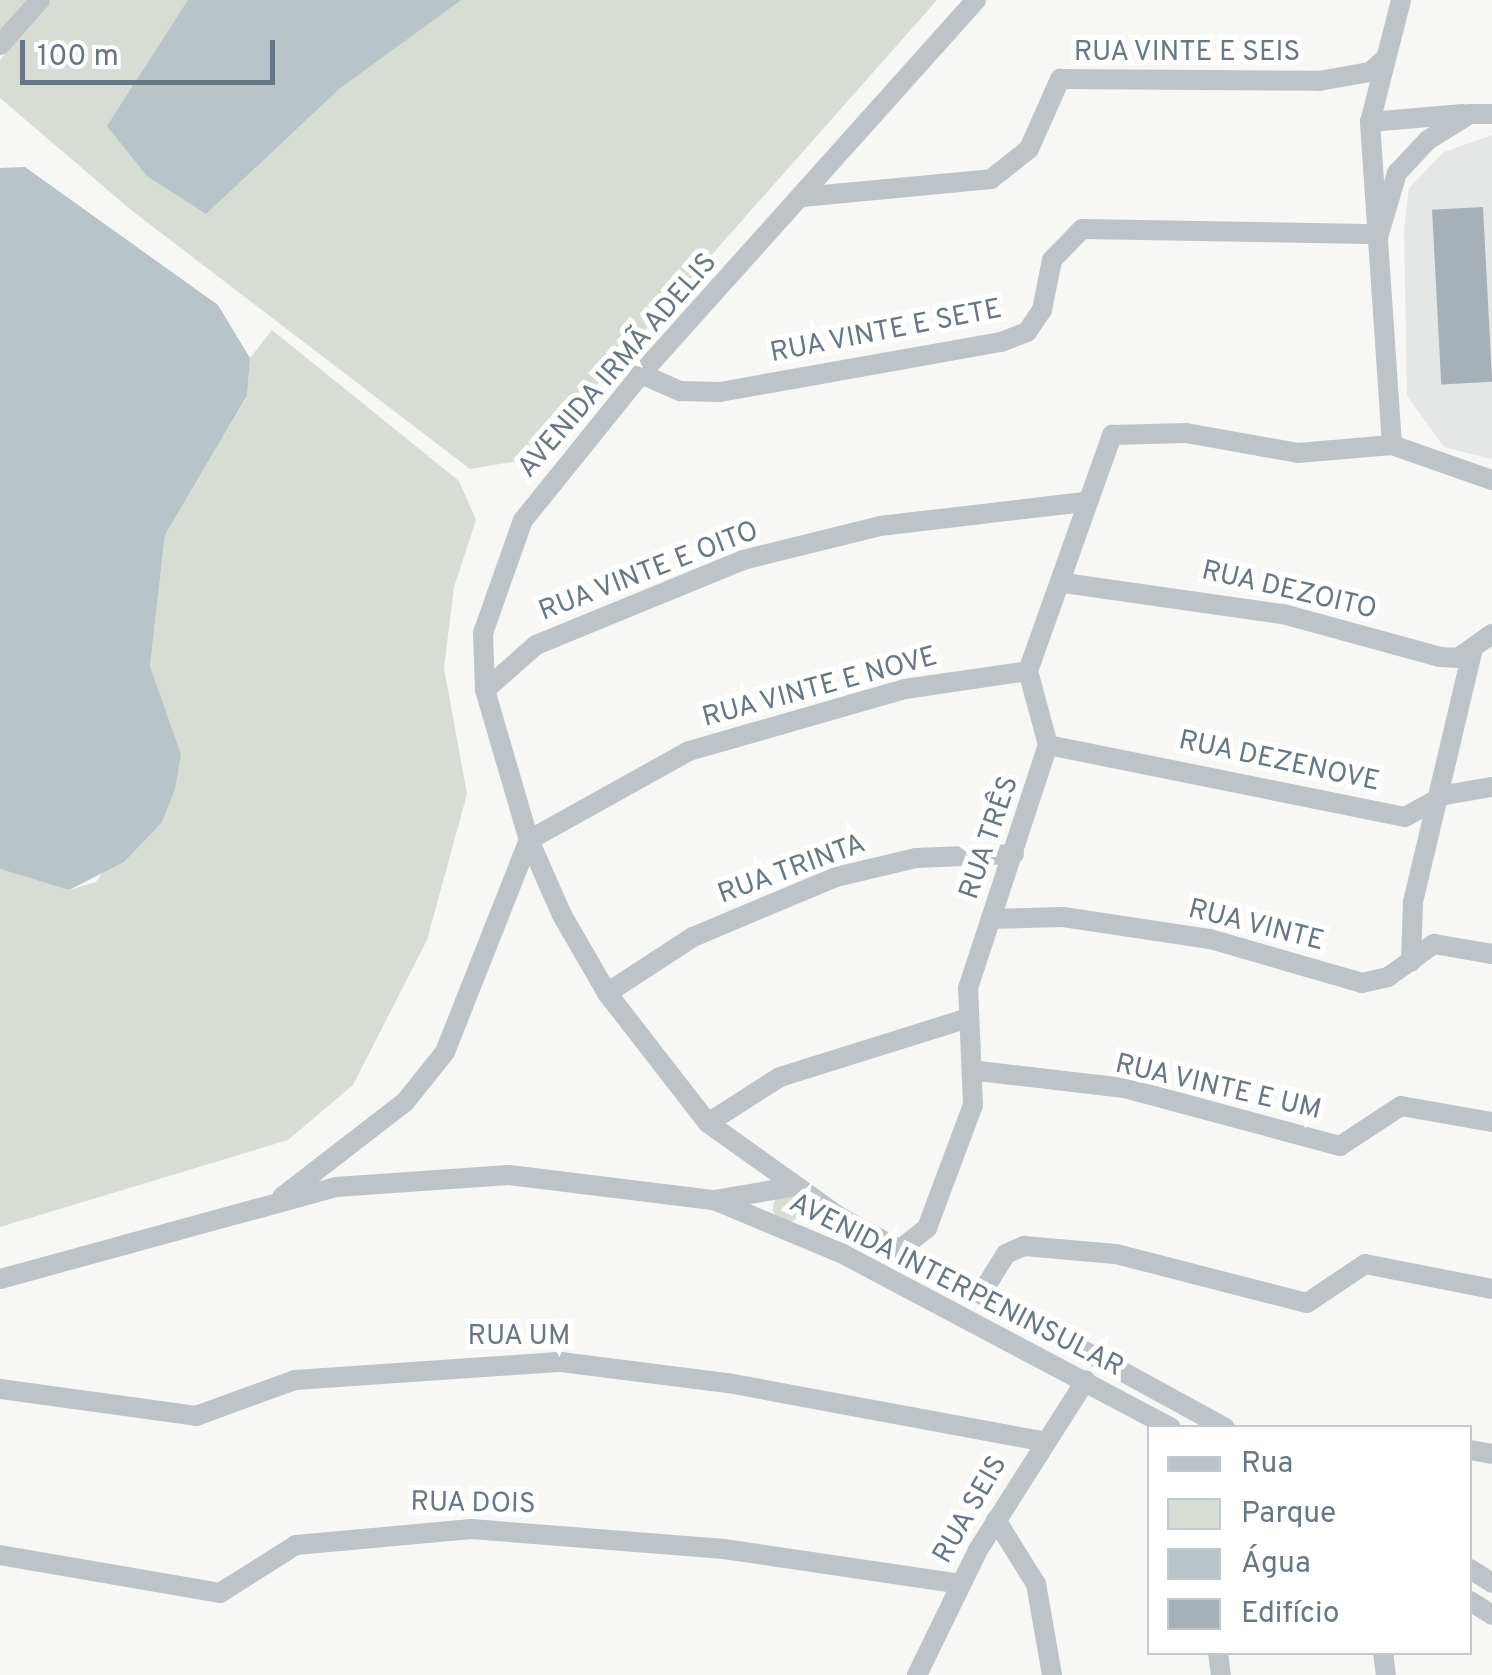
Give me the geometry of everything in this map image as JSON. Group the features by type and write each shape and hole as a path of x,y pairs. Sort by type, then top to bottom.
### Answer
{"street":[{"path":"0,45 40,0"},
{"name":"AVENIDA IRMÃ ADELIS","path":"791,1188 708,1123 606,993 528,840 485,690 483,633 523,520 641,374 976,0"},
{"path":"1392,444 1370,122 1401,0"},
{"name":"RUA VINTE E SEIS","path":"802,197 991,178 1029,149 1060,79 1319,81 1370,72 1385,59"},
{"path":"1370,122 1481,114"},
{"path":"1379,234 1397,173 1481,114"},
{"name":"RUA VINTE E SETE","path":"641,374 680,390 720,392 1002,342 1027,332 1042,310 1052,260 1082,230 1379,234"},
{"path":"1048,746 1028,671 1064,582 1085,502 1112,435 1186,434 1298,453 1392,444 1492,480"},
{"name":"RUA VINTE E OITO","path":"485,690 536,645 743,560 880,526 1085,502"},
{"name":"RUA DEZOITO","path":"1064,582 1284,614 1440,657 1473,648"},
{"path":"1412,962 1413,902 1473,648 1492,634"},
{"name":"RUA VINTE E NOVE","path":"528,840 689,751 906,689 1028,671"},
{"name":"RUA DEZENOVE","path":"1048,746 1405,817 1438,800 1492,786"},
{"name":"RUA TRÊS","path":"978,1071 965,1018 992,919 1048,746"},
{"path":"271,1205 380,1123 445,1052 528,840"},
{"name":"RUA TRINTA","path":"606,993 693,937 836,877 916,858 1014,854"},
{"name":"RUA VINTE","path":"992,919 1063,917 1210,938 1362,984 1412,962 1434,944 1492,954"},
{"path":"708,1123 780,1076 965,1018"},
{"path":"900,1250 926,1228 978,1071"},
{"name":"RUA VINTE E UM","path":"978,1071 1125,1088 1340,1146 1402,1106 1492,1122"},
{"name":"AVENIDA INTERPENINSULAR","path":"0,1280 336,1187 510,1175 714,1200 779,1226 1086,1380 1166,1425"},
{"path":"791,1188 806,1214 779,1226 766,1202 791,1188"},
{"name":"AVENIDA INTERPENINSULAR","path":"714,1200 791,1188 1220,1425"},
{"path":"981,1294 1006,1254 1024,1246 1116,1254 1307,1303 1366,1264 1492,1289"},
{"name":"RUA UM","path":"0,1390 196,1416 295,1380 560,1362 728,1382 1041,1441"},
{"name":"RUA SEIS","path":"916,1675 960,1584 1041,1441 1086,1380"},
{"path":"996,1520 1025,1558 1048,1640 1052,1675"},
{"name":"RUA DOIS","path":"0,1555 220,1593 296,1545 472,1529 724,1548 960,1584"}],"shaded area":[{"path":"1492,135 1490,459 1444,447 1407,396 1404,229 1409,188 1444,152"}],"green space":[{"path":"0,0 32,0 0,36"},
{"path":"51,0 937,0 547,441 518,461 470,469 131,210 0,98 0,60"},
{"path":"272,330 459,481 476,520 454,587 444,668 467,794 427,940 353,1085 288,1140 0,1227 0,869 69,890 96,882 181,754 150,666 165,535 247,397 250,358"},
{"path":"787,1194 797,1198 801,1208 797,1218 787,1222 777,1218 773,1208 777,1198"}],"water":[{"path":"188,0 461,0 339,89 206,214 147,176 107,126"},
{"path":"25,167 218,305 250,358 247,396 165,535 150,666 181,754 175,789 162,822 124,862 69,890 0,869 0,168"}],"building":[{"path":"1483,207 1492,382 1441,384 1432,210"}]}
